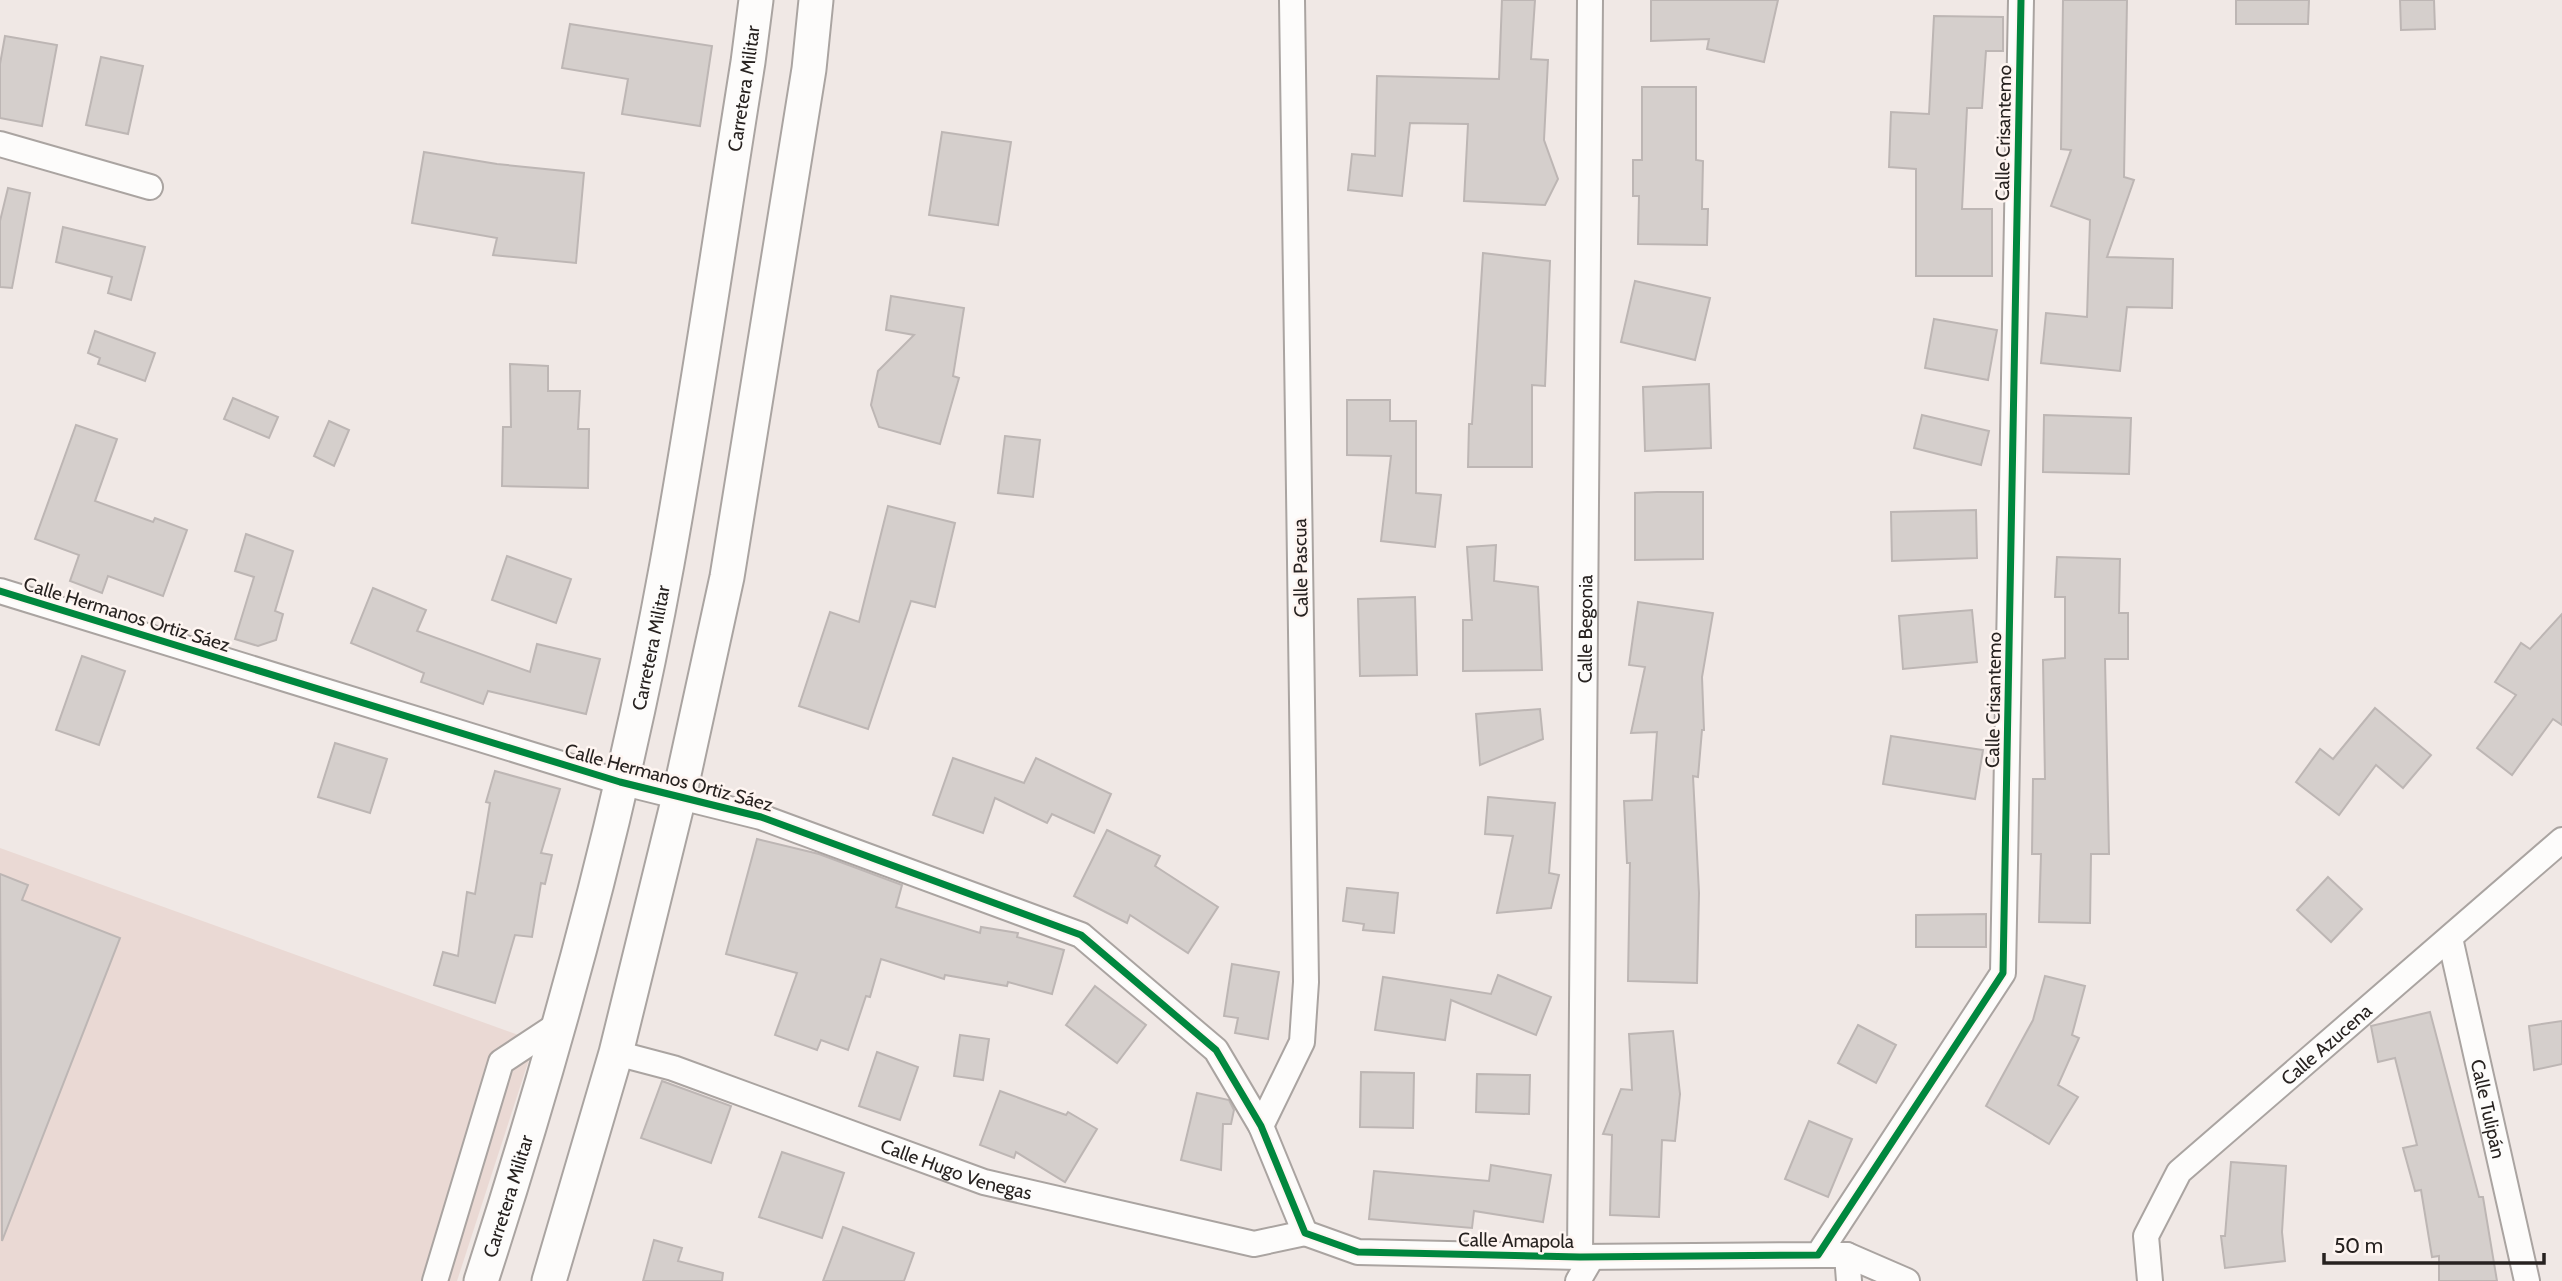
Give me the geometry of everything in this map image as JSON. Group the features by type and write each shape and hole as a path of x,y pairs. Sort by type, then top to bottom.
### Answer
{"main road":[{"name":"Carretera Militar","path":"481,1281 522,1157 557,1025 620,782 667,566 748,62 755,0"},
{"path":"549,1281 616,1053 679,797 727,577 809,69 816,0"}],"street":[{"name":"Calle Pascua","path":"1261,1126 1302,1042 1306,982 1292,0"},
{"name":"Calle Begonia","path":"1583,1265 1590,0"},
{"name":"Calle Crisantemo","path":"1818,1255 2003,973 2021,0"},
{"path":"0,144 150,187"},
{"name":"Calle Hermanos Ortiz Sáez","path":"0,591 620,782 761,817 1081,935 1216,1050 1261,1126 1305,1233"},
{"name":"Calle Azucena","path":"2150,1281 2146,1236 2179,1172 2562,840"},
{"name":"Calle Tulipán","path":"2451,938 2527,1281"},
{"path":"435,1281 501,1062 557,1025"},
{"name":"Calle Hugo Venegas","path":"616,1053 673,1068 984,1182 1254,1244 1305,1233"},
{"name":"Calle Amapola","path":"1305,1233 1358,1252 1583,1265 1730,1256 1818,1255"},
{"path":"1818,1255 1847,1255 1907,1281"},
{"path":"1847,1255 1849,1281"}],"shaded area":[{"path":"0,848 535,1041 457,1281 0,1281"}],"building":[{"path":"1502,0 1535,0 1531,59 1548,60 1544,140 1558,179 1545,205 1464,201 1468,124 1410,123 1402,196 1348,190 1352,154 1375,156 1377,76 1499,79"},
{"path":"1651,0 1778,0 1764,62 1707,49 1709,39 1651,41"},
{"path":"2063,0 2127,0 2124,177 2134,180 2107,257 2173,259 2172,308 2127,307 2120,371 2041,363 2046,313 2087,317 2090,220 2051,206 2071,150 2061,149"},
{"path":"2236,0 2309,0 2308,24 2236,24"},
{"path":"2400,0 2434,0 2435,29 2401,30"},
{"path":"1934,16 2003,17 2003,51 1986,51 1982,108 1967,108 1962,209 1992,209 1992,276 1916,276 1916,169 1889,167 1891,112 1929,114"},
{"path":"570,24 712,46 700,126 622,114 628,79 562,68"},
{"path":"5,36 57,45 42,126 0,118 0,64"},
{"path":"101,57 143,66 128,134 86,125"},
{"path":"1642,87 1696,87 1696,160 1703,161 1702,209 1708,209 1707,245 1638,244 1639,196 1633,196 1633,160 1642,160"},
{"path":"942,132 1011,142 998,225 929,215"},
{"path":"424,152 497,164 584,173 576,263 493,255 497,238 412,223"},
{"path":"8,188 30,193 12,288 0,287 0,221"},
{"path":"63,227 145,247 131,300 108,293 112,277 56,262"},
{"path":"1483,253 1550,261 1545,386 1532,385 1532,467 1468,467"},
{"path":"1635,281 1710,298 1695,360 1621,342"},
{"path":"891,296 964,308 953,376 959,378 940,444 879,427 871,405 878,371 914,335 886,330"},
{"path":"1934,319 1997,330 1988,380 1925,368"},
{"path":"95,331 155,353 145,381 98,364 100,358 88,353"},
{"path":"510,364 548,366 548,391 580,391 578,429 589,429 588,488 502,486 503,427 511,427"},
{"path":"1709,384 1711,448 1645,451 1643,387"},
{"path":"233,398 278,417 269,438 224,419"},
{"path":"1347,400 1390,400 1390,421 1416,421 1416,493 1441,495 1435,547 1381,541 1391,456 1347,455"},
{"path":"1922,415 1989,431 1981,465 1914,448"},
{"path":"2044,415 2131,418 2129,474 2043,472"},
{"path":"329,421 349,430 334,466 314,456"},
{"path":"76,425 117,439 95,501 153,522 155,518 187,530 163,596 108,576 102,593 70,581 79,555 35,539"},
{"path":"1005,436 1040,440 1033,497 998,493"},
{"path":"1703,492 1703,559 1635,560 1635,493"},
{"path":"888,506 955,523 935,607 911,601 868,729 799,706 830,612 859,622"},
{"path":"1976,510 1977,558 1892,561 1891,512"},
{"path":"246,534 293,551 275,611 283,614 276,640 258,646 235,639 254,577 235,571"},
{"path":"1496,545 1494,581 1538,587 1542,670 1463,671 1463,620 1472,620 1467,547"},
{"path":"507,556 571,579 556,623 492,600"},
{"path":"2057,557 2120,559 2119,613 2128,613 2128,659 2105,659 2109,854 2091,854 2090,923 2039,922 2041,854 2032,854 2033,779 2045,779 2043,660 2065,658 2065,597 2055,597"},
{"path":"373,588 426,610 417,631 530,672 537,644 600,659 586,714 488,691 483,704 421,682 424,673 351,643"},
{"path":"1415,597 1417,675 1360,676 1358,599"},
{"path":"1638,602 1713,613 1702,677 1704,730 1698,777 1693,776 1699,893 1697,983 1628,981 1630,863 1627,863 1624,801 1652,800 1657,732 1631,733 1645,667 1629,665"},
{"path":"1972,610 1977,662 1903,669 1899,616"},
{"path":"2562,614 2562,725 2553,719 2512,775 2477,748 2516,695 2495,682 2521,643 2530,649"},
{"path":"82,656 125,671 99,745 56,730"},
{"path":"2375,708 2431,755 2403,788 2376,765 2339,815 2296,782 2320,749 2333,759"},
{"path":"1540,709 1543,739 1480,765 1476,714"},
{"path":"1891,736 1983,750 1975,799 1883,784"},
{"path":"335,743 387,759 370,813 318,797"},
{"path":"953,758 1024,783 1036,758 1111,794 1094,833 1052,814 1047,823 995,798 983,833 933,815"},
{"path":"495,771 560,789 541,853 552,855 545,884 541,883 532,937 515,935 495,1003 434,985 443,952 458,956 467,892 475,894 490,803 486,802"},
{"path":"1488,797 1555,803 1549,873 1559,875 1551,908 1497,913 1513,836 1485,834"},
{"path":"1107,830 1160,856 1155,866 1218,907 1188,953 1130,915 1127,923 1074,896"},
{"path":"757,839 819,854 902,885 896,907 980,933 981,927 1018,933 1017,937 1064,950 1052,994 1008,982 1007,986 945,975 944,979 881,959 870,997 866,996 848,1050 821,1040 817,1050 775,1035 797,973 726,954"},
{"path":"0,874 28,885 22,900 120,938 2,1241"},
{"path":"2328,877 2362,909 2331,942 2297,910"},
{"path":"1347,888 1398,893 1394,933 1363,930 1364,924 1343,921"},
{"path":"1986,914 1986,947 1916,947 1916,915"},
{"path":"1232,964 1279,972 1268,1039 1235,1033 1238,1018 1224,1016"},
{"path":"1498,975 1551,997 1536,1035 1451,1000 1445,1040 1375,1030 1383,977 1491,994"},
{"path":"2045,976 2085,986 2072,1035 2079,1038 2058,1085 2078,1097 2049,1144 1986,1106 2033,1020"},
{"path":"1095,986 1146,1025 1117,1063 1066,1025"},
{"path":"2430,1012 2479,1197 2483,1197 2497,1281 2439,1281 2439,1256 2432,1257 2421,1190 2415,1191 2403,1148 2417,1145 2395,1058 2378,1062 2371,1026"},
{"path":"2562,1021 2562,1064 2534,1070 2529,1026"},
{"path":"1858,1025 1896,1045 1876,1083 1838,1063"},
{"path":"1673,1031 1680,1094 1675,1141 1662,1140 1659,1217 1610,1215 1612,1135 1603,1134 1621,1089 1632,1090 1629,1034"},
{"path":"960,1035 989,1039 983,1080 954,1076"},
{"path":"877,1052 918,1067 900,1120 859,1106"},
{"path":"1361,1072 1414,1073 1413,1128 1360,1127"},
{"path":"1477,1074 1530,1075 1529,1114 1476,1112"},
{"path":"662,1081 731,1106 711,1163 641,1138"},
{"path":"1000,1091 1066,1115 1068,1112 1097,1129 1065,1182 1016,1152 1014,1158 980,1145"},
{"path":"1197,1093 1229,1100 1234,1110 1231,1124 1223,1124 1221,1170 1181,1160"},
{"path":"1809,1121 1852,1139 1828,1197 1785,1179"},
{"path":"782,1152 844,1173 822,1238 759,1217"},
{"path":"2231,1162 2286,1166 2282,1232 2285,1261 2225,1268 2221,1236 2225,1236"},
{"path":"1491,1165 1551,1175 1543,1222 1474,1211 1472,1228 1369,1219 1374,1171 1489,1181"},
{"path":"843,1227 914,1253 904,1281 823,1281"},
{"path":"654,1240 682,1248 678,1261 723,1273 722,1281 643,1281"}],"cycle path":[{"path":"0,591 620,782 761,817 1081,935 1216,1050 1261,1126 1305,1233 1358,1252 1580,1257 1818,1255 2003,973 2021,0"}]}
